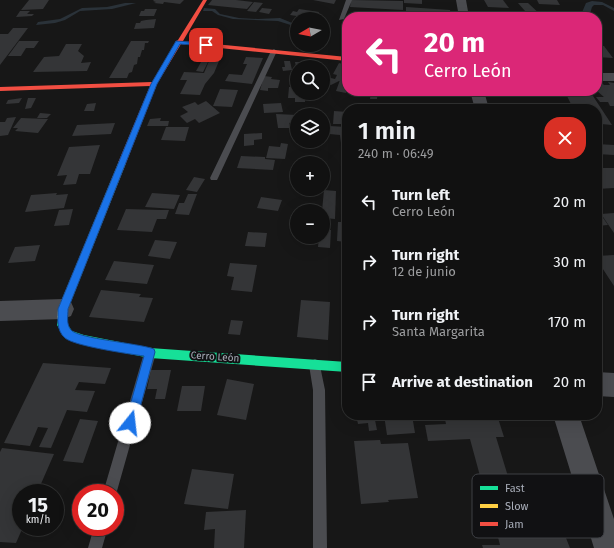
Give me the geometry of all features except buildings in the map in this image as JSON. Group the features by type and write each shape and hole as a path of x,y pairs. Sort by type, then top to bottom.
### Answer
{"street":[{"path":"0,311 63,309 154,84 178,42 205,0"},
{"path":"461,0 463,12"},
{"path":"178,42 342,58"},
{"path":"602,76 614,77"},
{"path":"0,89 154,84"},
{"name":"Cerro León","path":"63,309 62,325 69,335 84,340 150,352 342,367"},
{"path":"602,384 614,385"},
{"path":"568,420 585,474"},
{"path":"604,533 609,548"}],"lane":[{"path":"344,12 349,0"},
{"path":"214,178 274,51"},
{"path":"113,484 150,352"},
{"path":"315,365 319,390 320,548"},
{"path":"95,548 98,536"}],"shaded area":[{"path":"592,1 602,2 614,8 614,11 603,5 594,5 590,12 582,12 586,3"},
{"path":"125,3 136,3 112,9 80,11 65,20 55,23 36,25 38,22 60,19 82,8 107,7"},
{"path":"204,8 215,9 220,14 239,18 280,18 290,22 290,25 278,21 233,19 218,15 212,11 203,11"}],"traffic: fast":[{"path":"62,318 62,325 69,335 84,340 150,353 342,367"}],"traffic: slow":[{"path":"62,318 63,309 122,163"}],"traffic: jam":[{"path":"122,163 154,84 205,0"},
{"path":"178,42 342,58"},
{"path":"0,89 154,84"}],"route":[{"path":"130,423 150,352 84,340 69,335 62,325 63,309 154,84 178,42 206,45"}]}
